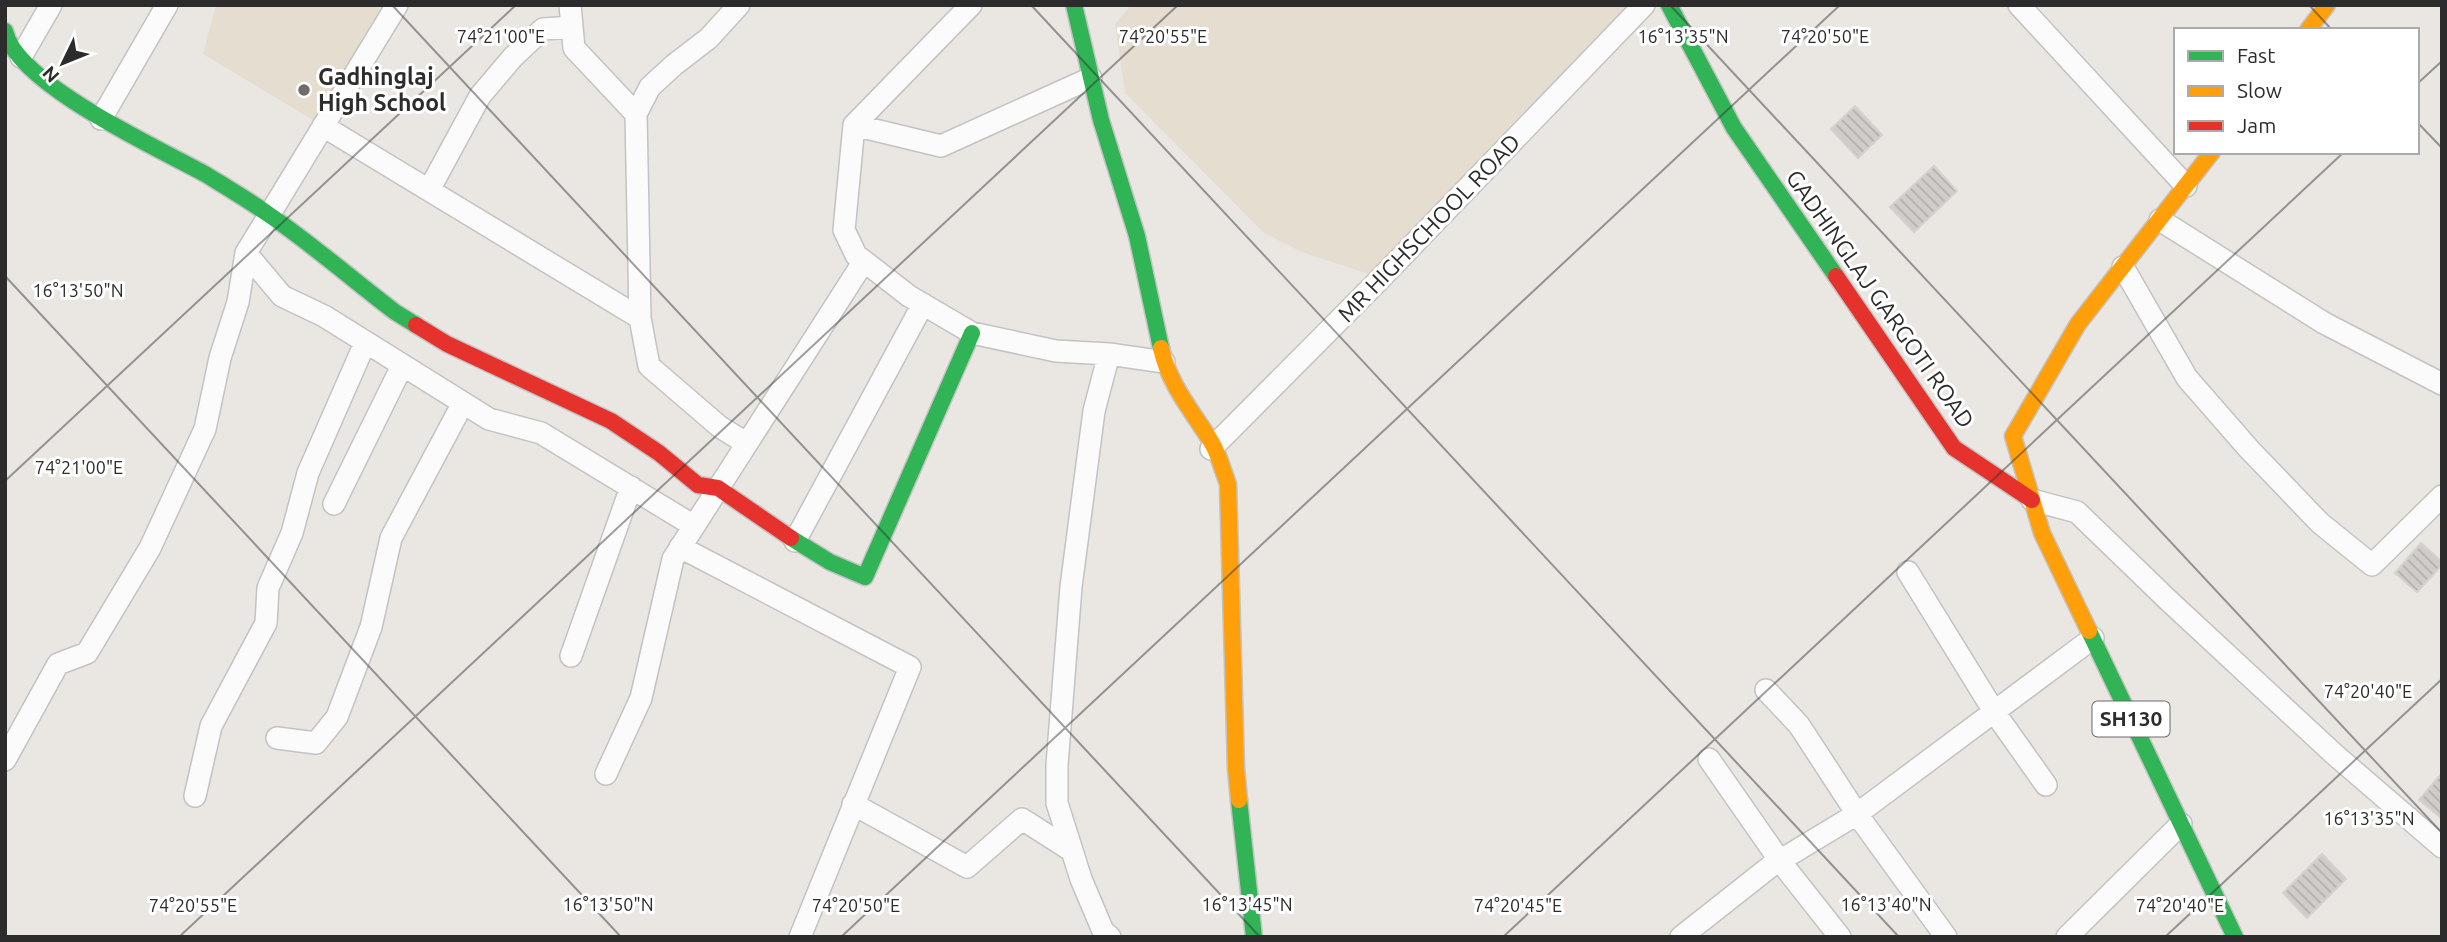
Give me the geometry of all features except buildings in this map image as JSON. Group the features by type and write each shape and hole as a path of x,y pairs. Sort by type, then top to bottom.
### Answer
{"street":[{"path":"21,57 51,5"},
{"path":"101,119 167,5"},
{"path":"5,760 58,664 87,653 150,548 205,429 220,358 238,302 246,253 397,5"},
{"path":"739,5 709,38 650,87 636,114 640,318 649,366 720,427 746,443"},
{"path":"971,5 853,125 844,230 856,255 923,304 972,333 1056,351 1109,354 1164,362"},
{"path":"1074,5 1101,120 1137,236 1164,362 1181,397 1212,447 1228,484 1236,768 1254,937"},
{"name":"MR HIGHSCHOOL ROAD","path":"1212,447 1381,278 1644,5"},
{"name":"GADHINGLAJ GARGOTI ROAD","path":"1669,5 1734,128 1954,448 2032,500"},
{"path":"2019,5 2186,186"},
{"path":"2310,28 2327,5"},
{"path":"429,190 480,96 513,57 543,29 571,16 574,48 636,114"},
{"path":"5,32 7,40 21,57 80,107 206,175 269,215 395,312 447,344 611,421 659,453 698,485 718,488 795,541 830,562 865,577 972,333"},
{"path":"853,125 941,146 1091,78"},
{"path":"323,126 640,318"},
{"name":"SH130","path":"2210,154 2078,324 2013,436 2042,533 2235,937"},
{"path":"2160,220 2324,323 2442,384"},
{"path":"246,253 282,296 324,316 489,419 541,433 694,526"},
{"path":"606,774 641,698 673,558 864,261"},
{"path":"2123,267 2187,378 2248,448 2320,523 2372,565 2442,496"},
{"path":"795,541 923,304"},
{"path":"195,796 211,726 266,623 268,588 292,533 308,473 365,343"},
{"path":"1103,935 1056,803 1071,587 1094,411 1109,354"},
{"path":"334,504 402,366"},
{"path":"277,738 316,743 337,716 371,627 391,538 463,403"},
{"path":"571,656 631,487"},
{"path":"2032,500 2077,512 2334,754 2442,847"},
{"path":"680,547 910,667 800,937"},
{"path":"1908,572 1994,713 2046,785"},
{"path":"1681,937 1780,861 1857,814 2092,638"},
{"path":"1766,690 1799,725 1857,814 1945,937"},
{"path":"1709,759 1780,861 1840,937"},
{"path":"853,804 967,867 1022,819 1072,851"},
{"path":"2067,937 2181,824"}],"shaded area":[{"name":"Gadhinglaj High School","path":"216,5 399,5 323,126 203,54"},
{"path":"1131,5 1644,5 1381,278 1304,253 1264,233 1125,93 1115,24"}],"traffic: fast":[{"path":"1074,5 1101,120 1137,236 1161,348"},
{"path":"1669,5 1734,128 1836,276"},
{"path":"5,31 15,51 61,93 253,204 416,325"},
{"path":"791,538 830,562 865,577 972,333"},
{"path":"2089,631 2235,937"},
{"path":"1239,800 1254,937"}],"traffic: slow":[{"path":"2310,28 2327,5"},
{"path":"2089,631 2042,533 2013,436 2078,324 2210,154"},
{"path":"1161,348 1170,374 1214,448 1228,484 1239,800"}],"traffic: jam":[{"path":"1836,276 1954,448 2032,500"},
{"path":"416,325 447,344 611,421 659,453 698,485 718,488 791,538"}],"place":[{"name":"Gadhinglaj High School","path":"304,90"}]}
